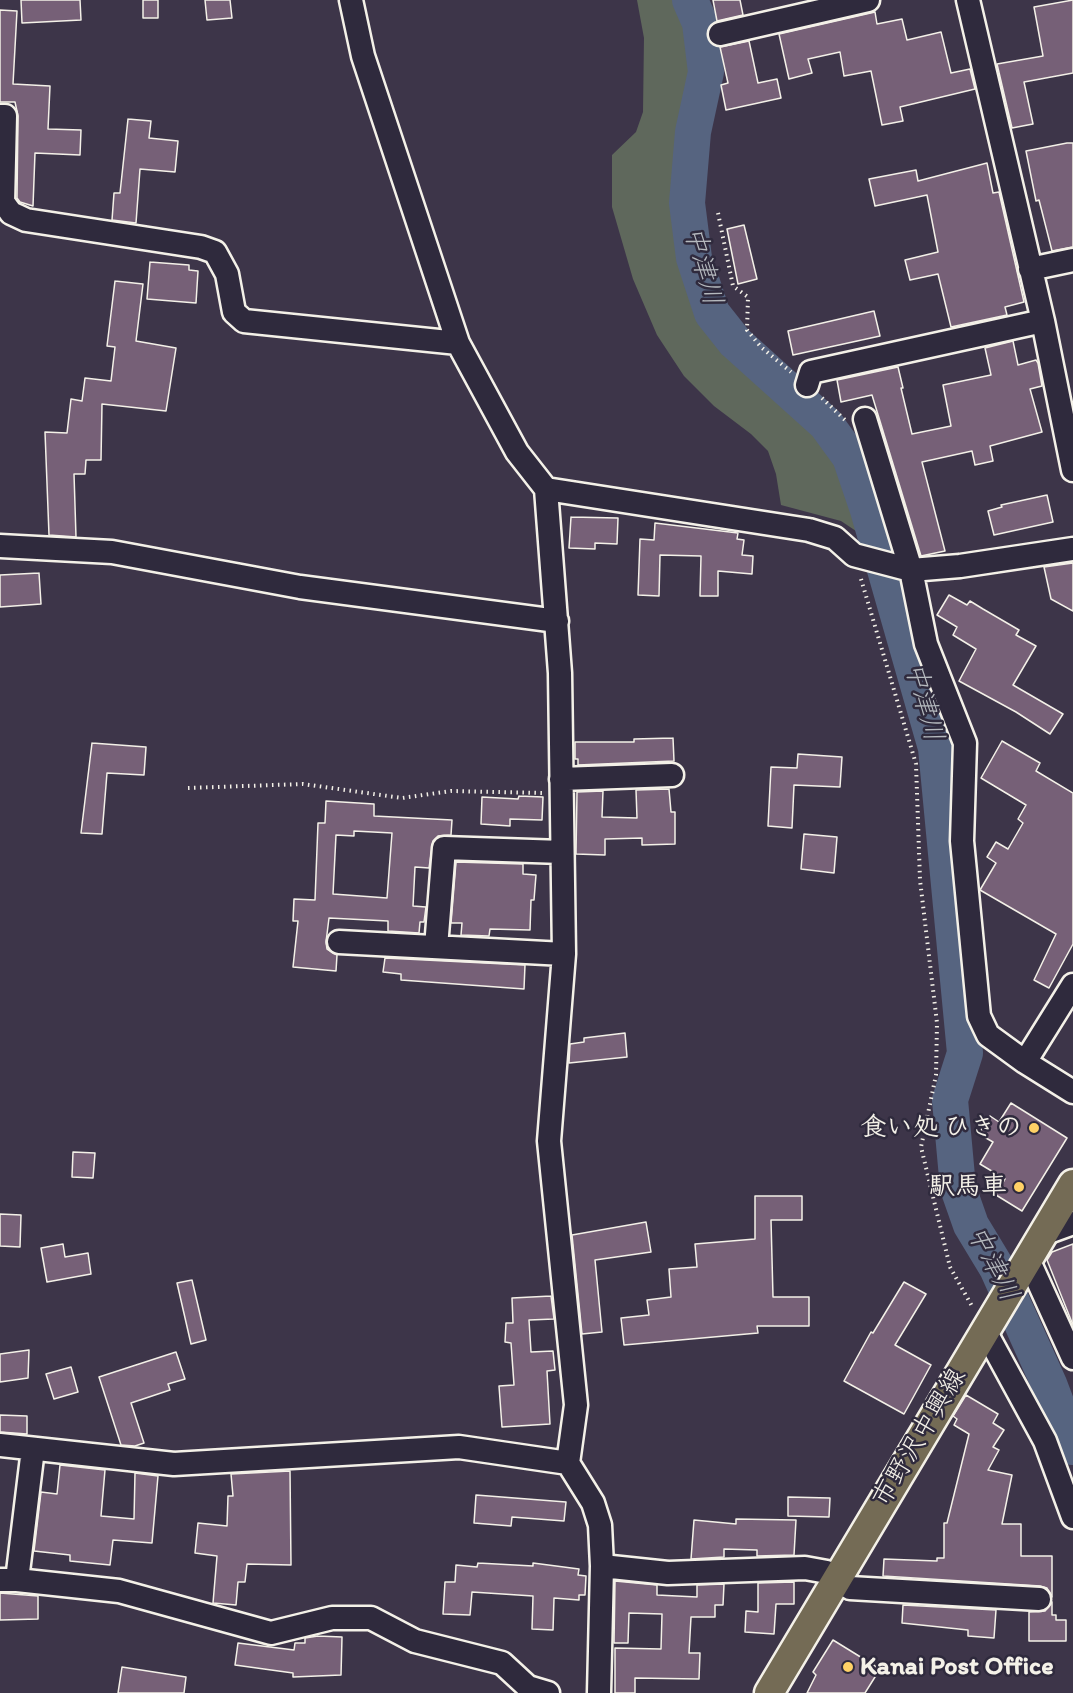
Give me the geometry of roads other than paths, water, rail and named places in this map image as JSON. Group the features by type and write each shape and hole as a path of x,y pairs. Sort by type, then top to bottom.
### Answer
{"main road":[{"name":"市野沢中興線","path":"769,1693 1073,1184"}],"street":[{"path":"351,0 363,56 458,343 517,452 546,489 557,621 564,954 549,1141 576,1405 568,1463 593,1503 600,1525 602,1566 599,1693"},
{"path":"720,34 868,0"},
{"path":"968,0 1043,321 1073,470"},
{"path":"0,116 5,116 3,202 11,213 26,220 201,247 215,252 227,274 234,312 244,321 458,343"},
{"path":"1030,268 1073,260"},
{"path":"807,385 811,372 1043,321"},
{"path":"865,419 911,570 926,644 965,743 962,841 979,1016 988,1035 1025,1062 1073,1092"},
{"path":"546,489 809,530 835,538 854,555 911,570 960,566 1073,549"},
{"path":"0,546 112,552 300,587 557,621"},
{"path":"561,786 672,775"},
{"path":"436,947 444,848 562,852"},
{"path":"339,942 564,954"},
{"path":"1025,1062 1073,985"},
{"path":"1043,1234 1073,1223"},
{"path":"1024,1266 1072,1352"},
{"path":"987,1325 1045,1441 1073,1517"},
{"path":"0,1445 174,1464 459,1447 568,1463"},
{"path":"33,1449 8,1580 119,1591 271,1633 332,1618 371,1618 415,1641 502,1663 528,1686 548,1693"},
{"path":"602,1566 668,1573 805,1568 827,1572 850,1588 1040,1599"}],"waterway":[{"name":"中津川","path":"690,0 700,23 706,72 693,132 687,203 694,258 712,313 735,342 826,424 850,457 868,510 936,748 965,1053 950,1100 958,1188 971,1225 997,1268 1049,1384 1073,1447"}],"place":[{"name":"食い処 ひきの","path":"1034,1128"},
{"name":"駅馬車","path":"1019,1187"},
{"name":"Kanai Post Office","path":"848,1667"}]}
